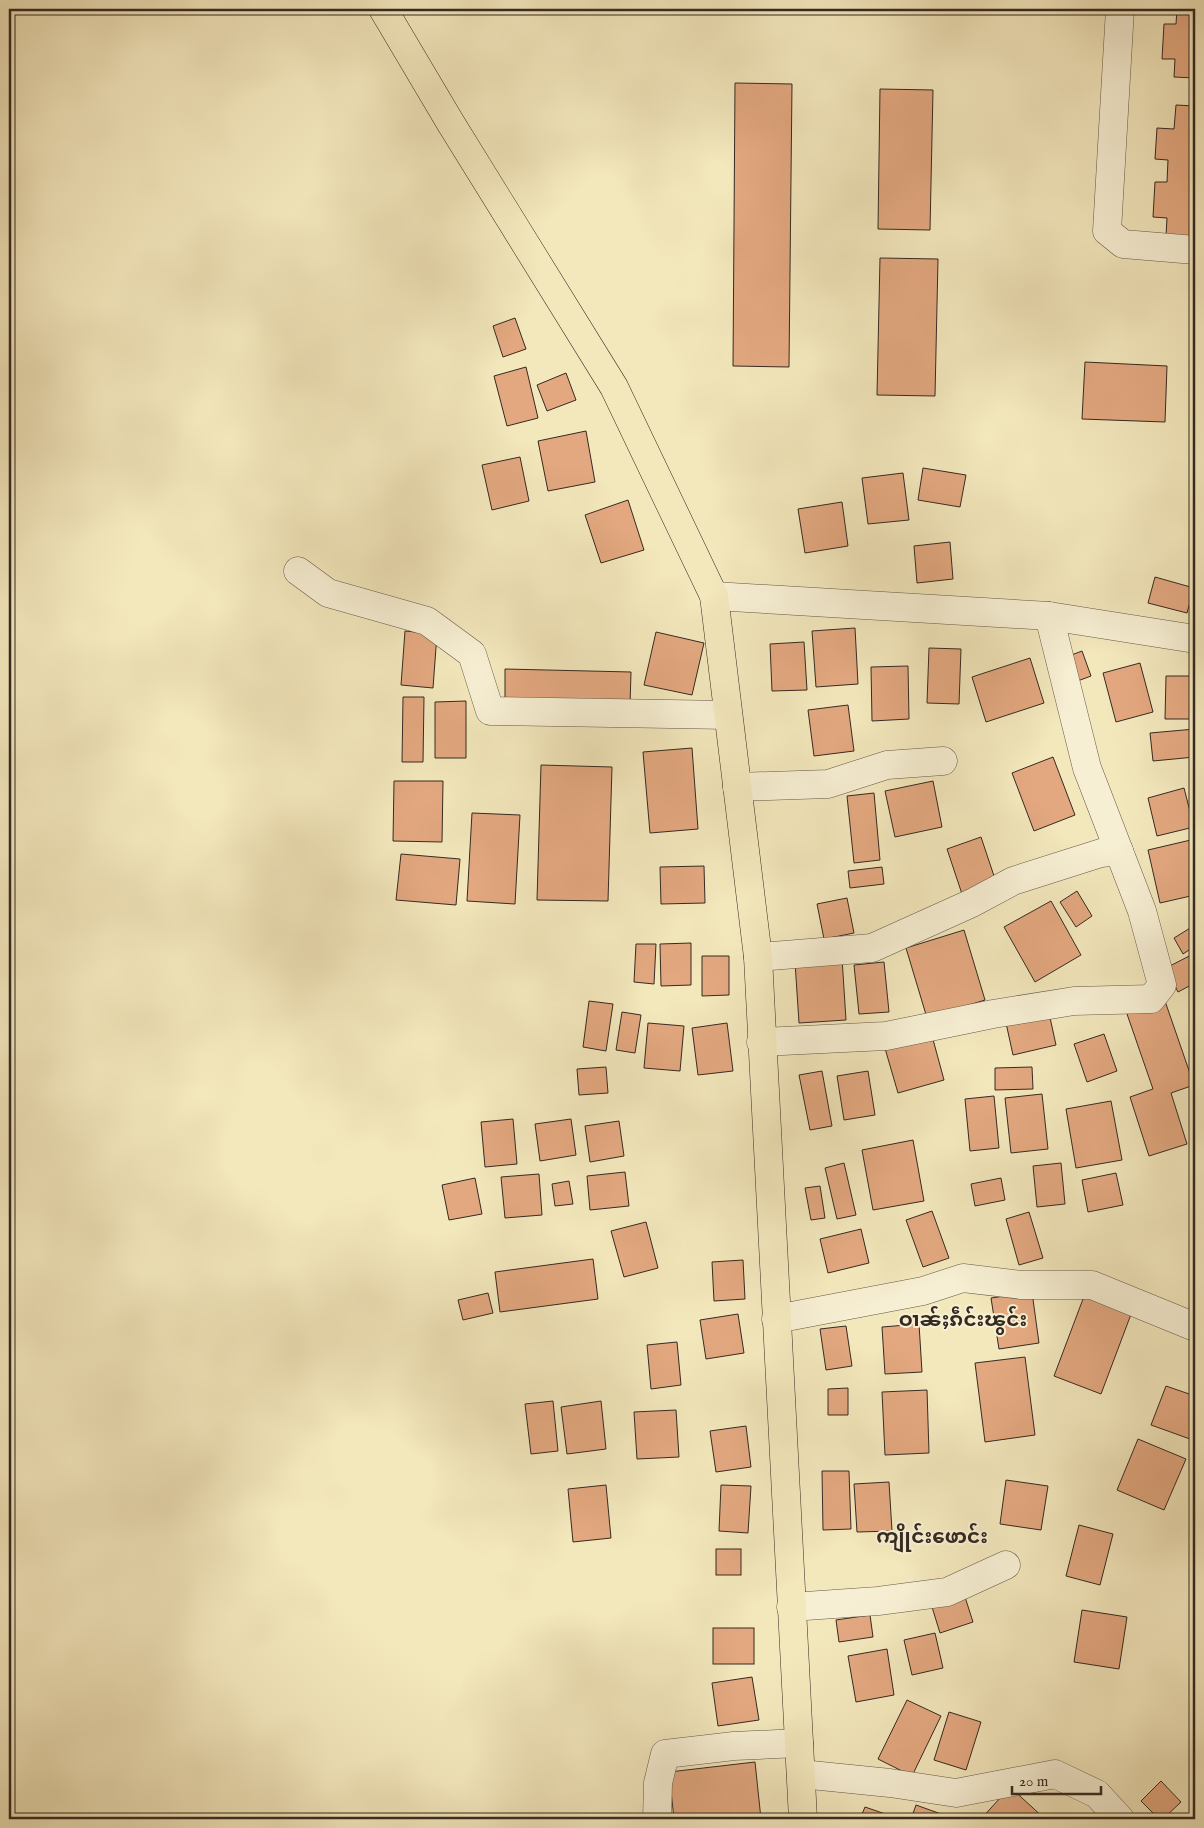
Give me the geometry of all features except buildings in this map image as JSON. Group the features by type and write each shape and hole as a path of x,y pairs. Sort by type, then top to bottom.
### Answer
{"highway":[{"path":"383,9 450,122 614,387 714,596 758,957 803,1819"}],"street":[{"path":"1120,9 1107,231 1112,238 1123,244 1195,250"},
{"path":"298,571 328,593 427,621 472,654 490,711 728,714"},
{"path":"714,596 1049,616 1195,639"},
{"path":"761,1042 886,1036 993,1014 1074,1001 1151,999 1162,985 1142,911 1087,768 1049,616"},
{"path":"737,786 828,784 887,765 943,761"},
{"path":"758,957 872,948 972,903 1014,881 1101,853 1119,851"},
{"path":"776,1319 923,1291 963,1278 1022,1284 1092,1285 1195,1327"},
{"path":"791,1607 878,1601 947,1592 1006,1565"},
{"path":"657,1819 658,1784 665,1754 734,1746 799,1743"},
{"path":"801,1774 890,1783 956,1793 1055,1774 1097,1794 1120,1819"}],"district":[{"name":"ဝၢၼ်ႈၵဵင်းၽွင်း","path":"963,1319"},
{"name":"ကျိုင်းဖောင်း","path":"932,1536"}]}
